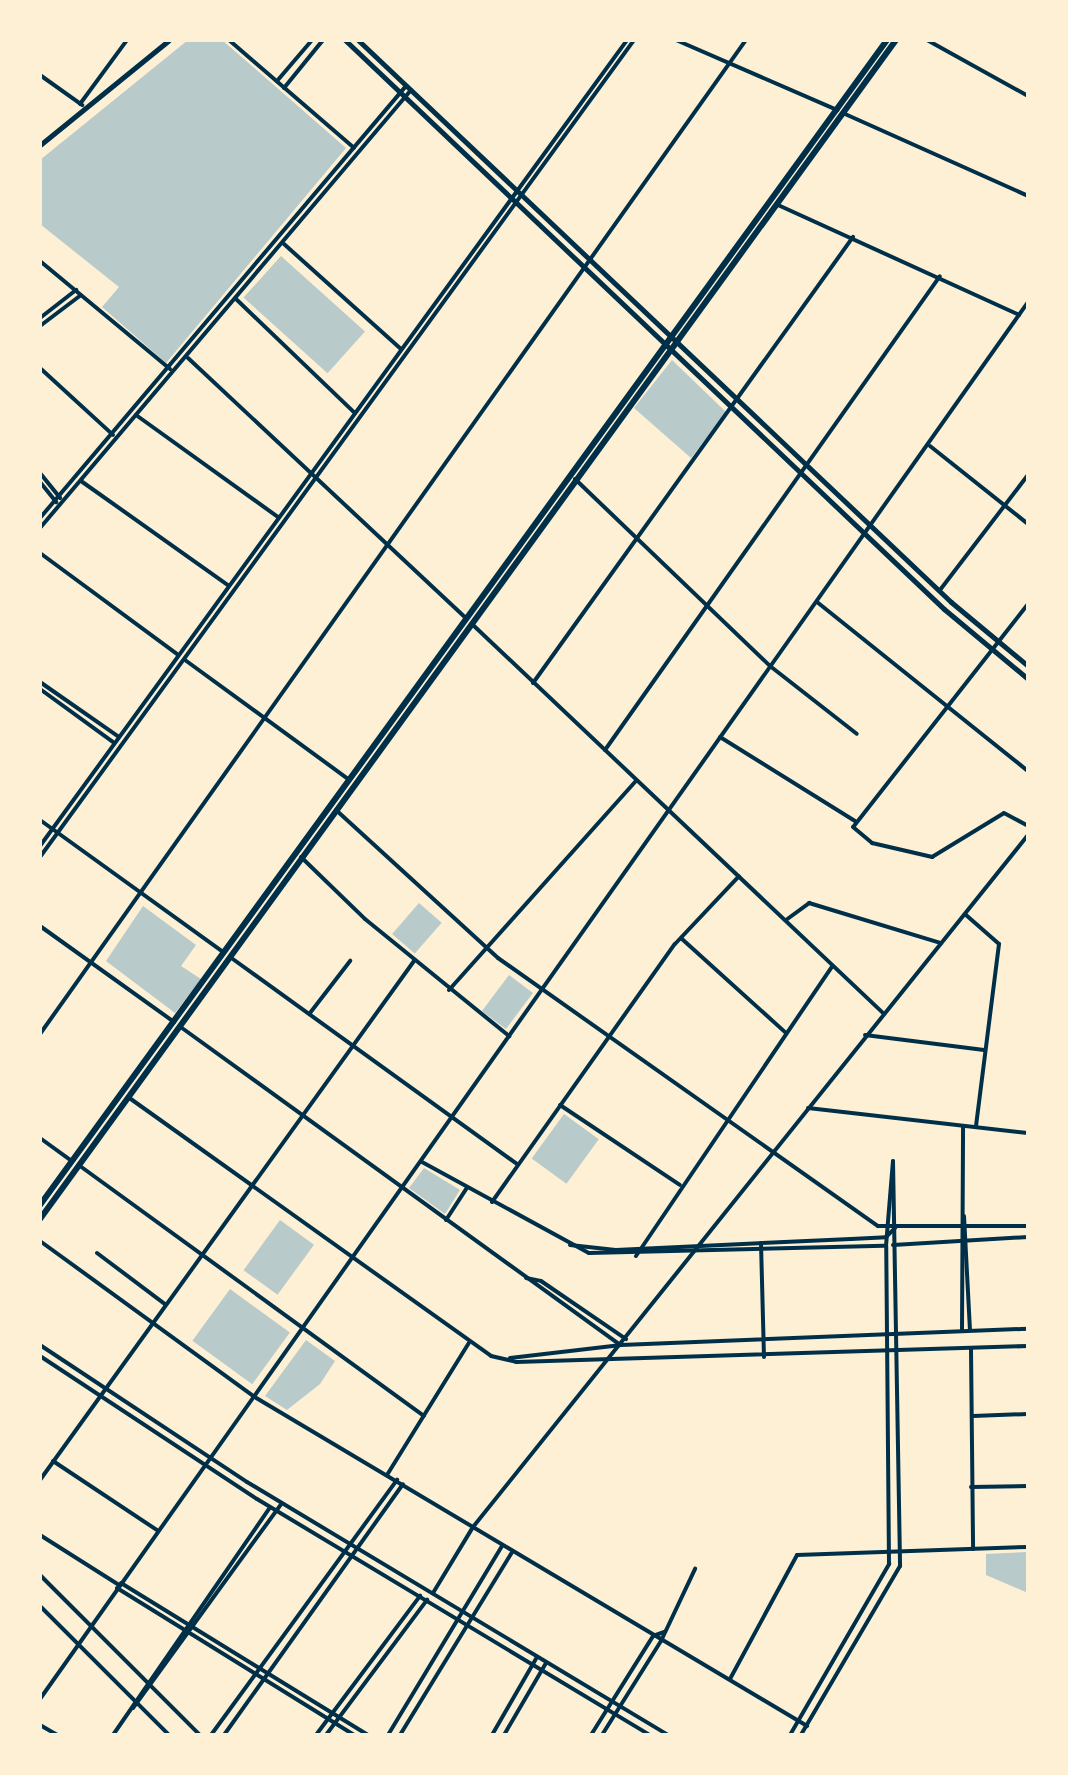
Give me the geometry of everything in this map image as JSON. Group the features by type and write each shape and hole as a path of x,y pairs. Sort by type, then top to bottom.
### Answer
{"main road":[{"path":"227,954 348,779 575,479 669,343 775,204 886,40"},
{"path":"40,1219 75,1163 301,857 669,343 838,111 896,40"},
{"path":"40,1205 128,1097 176,1023"}],"street":[{"path":"83,106 127,40"},
{"path":"40,145 83,106 169,40"},
{"path":"230,40 354,148"},
{"path":"277,81 312,40"},
{"path":"284,88 323,40"},
{"path":"345,40 586,264 802,477 944,610 1028,678"},
{"path":"358,40 586,264"},
{"path":"180,656 316,476 630,40"},
{"path":"676,40 1028,196"},
{"path":"40,1034 390,548 746,40"},
{"path":"927,40 1028,96"},
{"path":"40,75 83,106"},
{"path":"40,518 81,480 354,148 408,88"},
{"path":"172,370 187,357 402,95"},
{"path":"40,857 55,830 310,471 513,200"},
{"path":"775,204 1019,315"},
{"path":"533,684 853,237"},
{"path":"283,242 400,348"},
{"path":"40,261 172,370"},
{"path":"605,750 802,477 940,276"},
{"path":"40,318 78,293"},
{"path":"40,326 78,293"},
{"path":"236,298 354,412"},
{"path":"40,1699 1028,302"},
{"path":"669,343 738,402 950,602 1028,666"},
{"path":"187,357 883,1013"},
{"path":"40,368 113,435"},
{"path":"40,528 134,414"},
{"path":"134,414 278,517"},
{"path":"929,445 1028,524"},
{"path":"40,473 59,501"},
{"path":"940,591 1028,475"},
{"path":"575,479 770,666 857,734"},
{"path":"81,480 228,586"},
{"path":"40,482 59,501"},
{"path":"40,553 348,779"},
{"path":"816,602 944,709 1028,770"},
{"path":"944,610 950,602"},
{"path":"1028,604 856,820 854,832 872,844 932,857 1004,813 1028,826"},
{"path":"40,682 119,741"},
{"path":"40,689 119,741"},
{"path":"720,737 856,820"},
{"path":"449,990 638,780"},
{"path":"335,809 486,949 874,1224 887,1228 1028,1226"},
{"path":"40,820 518,1165"},
{"path":"40,846 55,830"},
{"path":"434,1593 474,1526 1028,836"},
{"path":"301,857 414,961 509,1036"},
{"path":"492,1202 681,938 739,876"},
{"path":"786,920 808,903 940,943"},
{"path":"964,914 998,940 976,1127"},
{"path":"40,926 621,1345"},
{"path":"681,938 786,1033"},
{"path":"309,1014 350,961"},
{"path":"40,1480 414,961"},
{"path":"636,1256 636,1249 833,965"},
{"path":"865,1035 986,1050"},
{"path":"128,1097 491,1356 764,1357 1028,1346"},
{"path":"560,1105 680,1185"},
{"path":"808,1108 1028,1133"},
{"path":"962,1331 963,1126"},
{"path":"40,1138 424,1416"},
{"path":"421,1161 560,1242 589,1253 761,1253 1028,1236"},
{"path":"790,1735 889,1564 886,1237 893,1161 900,1566 801,1735"},
{"path":"446,1220 467,1188"},
{"path":"964,1216 970,1242 970,1330"},
{"path":"560,1242 636,1249 886,1237 895,1228"},
{"path":"40,1241 150,1326 253,1396 807,1726"},
{"path":"761,1243 764,1357"},
{"path":"97,1253 165,1304"},
{"path":"526,1278 541,1281 626,1339"},
{"path":"507,1359 518,1353 621,1345 1028,1328"},
{"path":"387,1475 470,1341"},
{"path":"40,1345 209,1458 668,1735"},
{"path":"971,1348 972,1549"},
{"path":"40,1356 270,1507 650,1735"},
{"path":"973,1416 1028,1414"},
{"path":"54,1461 156,1530"},
{"path":"211,1735 396,1480"},
{"path":"224,1735 404,1484"},
{"path":"971,1487 1028,1486"},
{"path":"217,1590 228,1567 270,1507 279,1501"},
{"path":"113,1735 132,1708 153,1688 279,1501"},
{"path":"40,1534 330,1716 339,1717 368,1735"},
{"path":"388,1735 502,1546"},
{"path":"730,1679 791,1562 804,1553 1028,1547"},
{"path":"400,1735 512,1552"},
{"path":"228,1567 234,1571"},
{"path":"602,1735 662,1641 696,1570"},
{"path":"40,1575 200,1735"},
{"path":"316,1735 420,1596"},
{"path":"326,1735 427,1600"},
{"path":"40,1606 169,1735"},
{"path":"137,1703 147,1682 190,1629"},
{"path":"590,1735 653,1636 664,1632"},
{"path":"840,1652 848,1656"},
{"path":"492,1735 537,1658"},
{"path":"504,1735 546,1663"},
{"path":"362,1672 370,1677"},
{"path":"330,1716 334,1723 354,1735"},
{"path":"502,1718 511,1723"},
{"path":"40,1725 57,1735"}],"shaded area":[{"path":"188,40 222,40 346,148 166,363 102,307 119,287 40,224 40,160"},
{"path":"281,256 365,332 328,373 244,298"},
{"path":"672,360 726,412 691,458 634,408"},
{"path":"419,903 442,923 415,954 392,934"},
{"path":"143,906 196,945 181,966 201,979 175,1013 106,961"},
{"path":"509,975 533,993 506,1029 482,1011"},
{"path":"564,1114 599,1139 566,1184 532,1158"},
{"path":"424,1168 460,1190 445,1214 409,1188"},
{"path":"280,1220 314,1245 278,1295 244,1270"},
{"path":"230,1289 290,1332 252,1384 192,1341"},
{"path":"306,1340 335,1361 320,1384 287,1410 265,1396"},
{"path":"1028,1552 1028,1593 986,1575 986,1554"}]}
